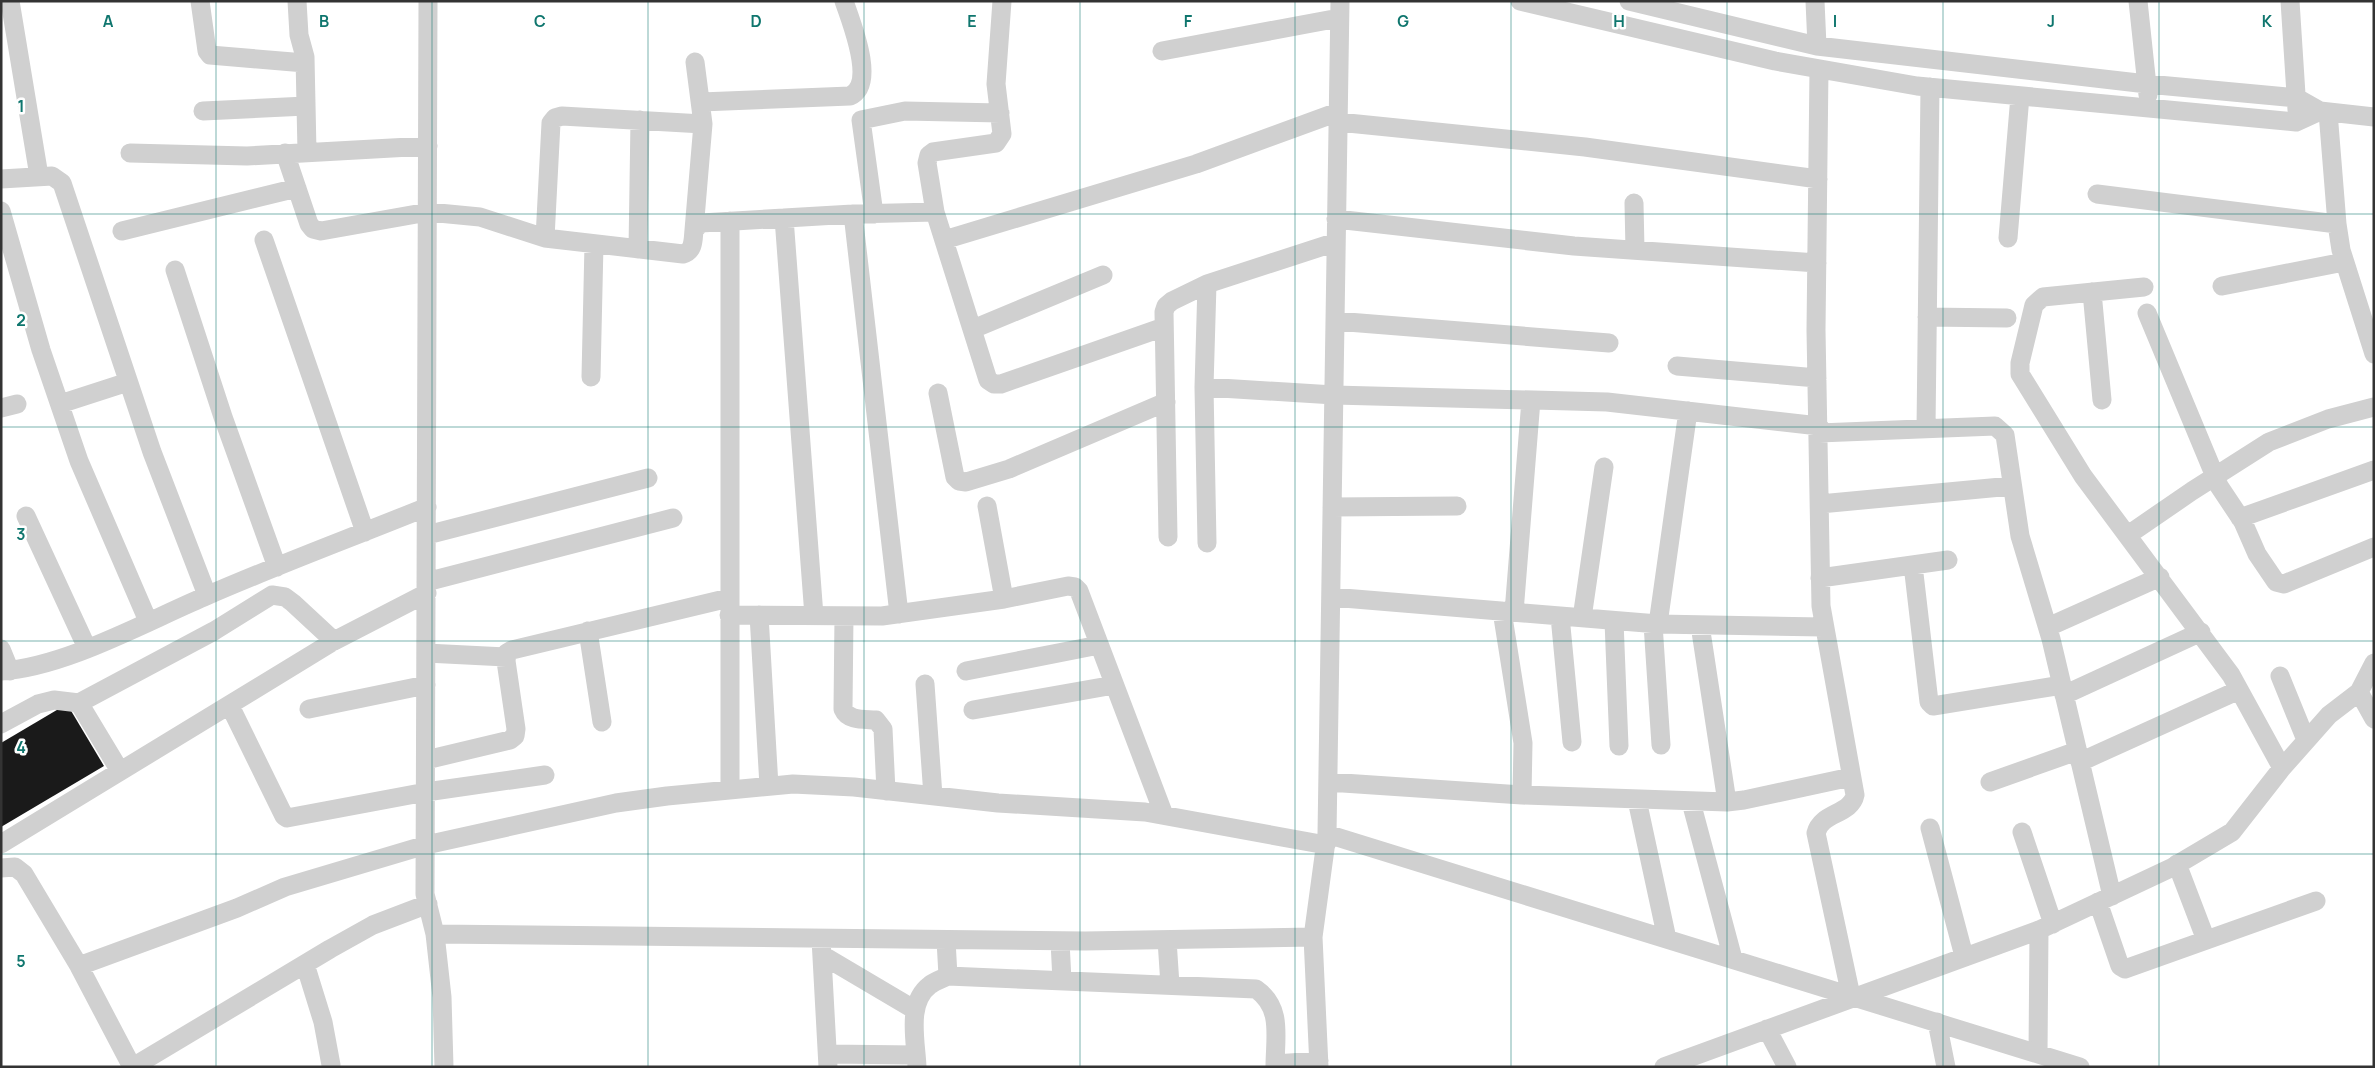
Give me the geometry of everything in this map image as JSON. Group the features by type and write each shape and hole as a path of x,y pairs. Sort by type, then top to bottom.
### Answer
{"street":[{"path":"10,1 39,176"},
{"path":"200,1 207,51 210,55 305,63"},
{"path":"297,1 299,35 305,63 307,152"},
{"path":"428,1 425,894 435,934 442,997 444,1067"},
{"path":"701,102 850,96 856,94 861,88 861,59 844,1"},
{"path":"1002,1 996,84 1002,134 996,143 934,152 929,156 927,163 935,212 988,380 994,384 1002,384 1164,327"},
{"path":"1520,1 1776,61 1930,86 2149,110 2296,122 2324,112"},
{"path":"1629,1 1817,46 2147,84 2297,98 2324,112 2374,117"},
{"path":"1815,1 1817,46"},
{"path":"2138,1 2149,110"},
{"path":"2290,1 2297,98 2296,122"},
{"path":"822,947 828,1060 916,1061 915,1010 919,998 930,985 948,976 1256,989 1266,996 1272,1006 1276,1019 1275,1065 1319,1064 1313,937 1326,840 1328,782 1340,10 1162,51"},
{"path":"285,153 309,224 313,229 320,231 428,212 480,217 545,238 683,254 688,253 692,248 703,124 695,62"},
{"path":"1818,69 1817,378 1820,578 1824,627 1854,800 1850,805 1822,821 1816,832 1852,996"},
{"path":"1926,429 1930,86"},
{"path":"2008,238 2020,96"},
{"path":"203,111 306,106"},
{"path":"874,214 862,120 905,111 1000,113"},
{"path":"2324,112 2336,224 2344,262 2374,354"},
{"path":"545,238 551,123 555,118 562,116 703,124"},
{"path":"944,240 1196,164 1338,117 1586,147 1818,179"},
{"path":"638,249 640,120"},
{"path":"130,153 247,156 428,146"},
{"path":"1,178 52,176 62,183 152,452 207,595"},
{"path":"122,231 297,188"},
{"path":"2097,194 2336,224"},
{"path":"1634,203 1635,250"},
{"path":"1,211 41,350 80,462 148,621"},
{"path":"694,230 701,223 854,214 935,212"},
{"path":"854,214 899,614"},
{"path":"784,218 814,616"},
{"path":"1336,219 1574,246 1817,263"},
{"path":"730,222 730,790"},
{"path":"264,240 365,532"},
{"path":"1168,538 1164,327 1166,306 1206,284 1336,242"},
{"path":"591,377 594,244"},
{"path":"2222,286 2344,262"},
{"path":"175,270 223,417 278,567"},
{"path":"972,329 1103,275"},
{"path":"1206,284 1204,387 1207,543"},
{"path":"2144,286 2043,297 2038,300 2034,305 2020,363 2020,374 2083,476 2201,632 2240,690 2282,768"},
{"path":"2092,292 2102,400"},
{"path":"2146,313 2219,486 2240,518 2257,554 2279,584 2374,547"},
{"path":"1927,317 2006,318"},
{"path":"1335,321 1609,343"},
{"path":"1677,366 1817,378"},
{"path":"60,404 128,382"},
{"path":"1204,387 1334,395 1607,402 1819,429 1926,429 1994,426 2005,435 2020,536 2048,627 2063,690 2078,757 2105,899 2122,969 2316,901"},
{"path":"938,393 955,477 959,481 966,482 1009,468 1166,402"},
{"path":"1522,795 1523,743 1508,612 1531,400"},
{"path":"2128,535 2251,452 2289,433 2374,407"},
{"path":"1661,745 1655,624 1688,411"},
{"path":"1582,618 1604,467"},
{"path":"2240,518 2374,470"},
{"path":"427,535 648,478"},
{"path":"1820,504 2012,486"},
{"path":"988,506 1004,599"},
{"path":"1332,507 1458,506"},
{"path":"1,649 6,671 47,663 87,648 207,595 427,507"},
{"path":"26,516 87,648"},
{"path":"1,844 334,641 427,587 673,518"},
{"path":"1820,578 1948,560"},
{"path":"1913,565 1929,702 1933,706 2063,690 2201,632"},
{"path":"2048,627 2160,577"},
{"path":"426,760 510,740 515,736 516,729 506,657 507,653 512,650 588,631 729,606 759,615 844,616 899,614 1004,599 1068,586 1075,587 1079,591 1164,815"},
{"path":"1,724 38,704 54,700 79,703 214,631 272,595 278,595 289,600 334,641"},
{"path":"1331,598 1655,624 1824,627"},
{"path":"759,615 769,786"},
{"path":"844,616 842,709 850,718 876,720 884,729 886,791"},
{"path":"1560,616 1572,742"},
{"path":"1614,620 1618,746"},
{"path":"1700,625 1727,802"},
{"path":"588,631 602,722"},
{"path":"966,671 1099,645"},
{"path":"426,653 506,657"},
{"path":"1664,1067 1702,1061 1767,1029 1852,996 2046,927 2177,864 2232,832 2282,768 2333,710 2359,692 2374,663"},
{"path":"2280,676 2306,740"},
{"path":"925,684 933,796"},
{"path":"973,710 1114,684"},
{"path":"309,709 426,685"},
{"path":"1990,782 2078,757 2240,690"},
{"path":"2359,692 2374,719"},
{"path":"79,703 120,771"},
{"path":"233,712 284,816 287,818 426,792 545,775"},
{"path":"1328,782 1522,795 1727,802 1851,777"},
{"path":"79,966 237,908 285,888 426,845 637,799 769,786 816,784 998,803 1119,810 1164,815 1326,840 1667,939 2080,1067"},
{"path":"1637,800 1667,939"},
{"path":"1691,802 1733,959"},
{"path":"1930,828 1964,956"},
{"path":"2022,832 2046,927 2038,1054"},
{"path":"2177,864 2206,940"},
{"path":"1,868 14,867 24,874 79,966 133,1067 373,925 428,904"},
{"path":"435,934 822,947 946,940 1060,941 1313,937"},
{"path":"946,940 948,976"},
{"path":"1167,940 1170,985"},
{"path":"1060,941 1062,981"},
{"path":"822,947 915,1010"},
{"path":"305,964 323,1022 331,1065"},
{"path":"1937,1022 1946,1067"},
{"path":"1767,1029 1787,1067"}],"building":[{"path":"67,704 104,766 1,827 1,743"}]}
